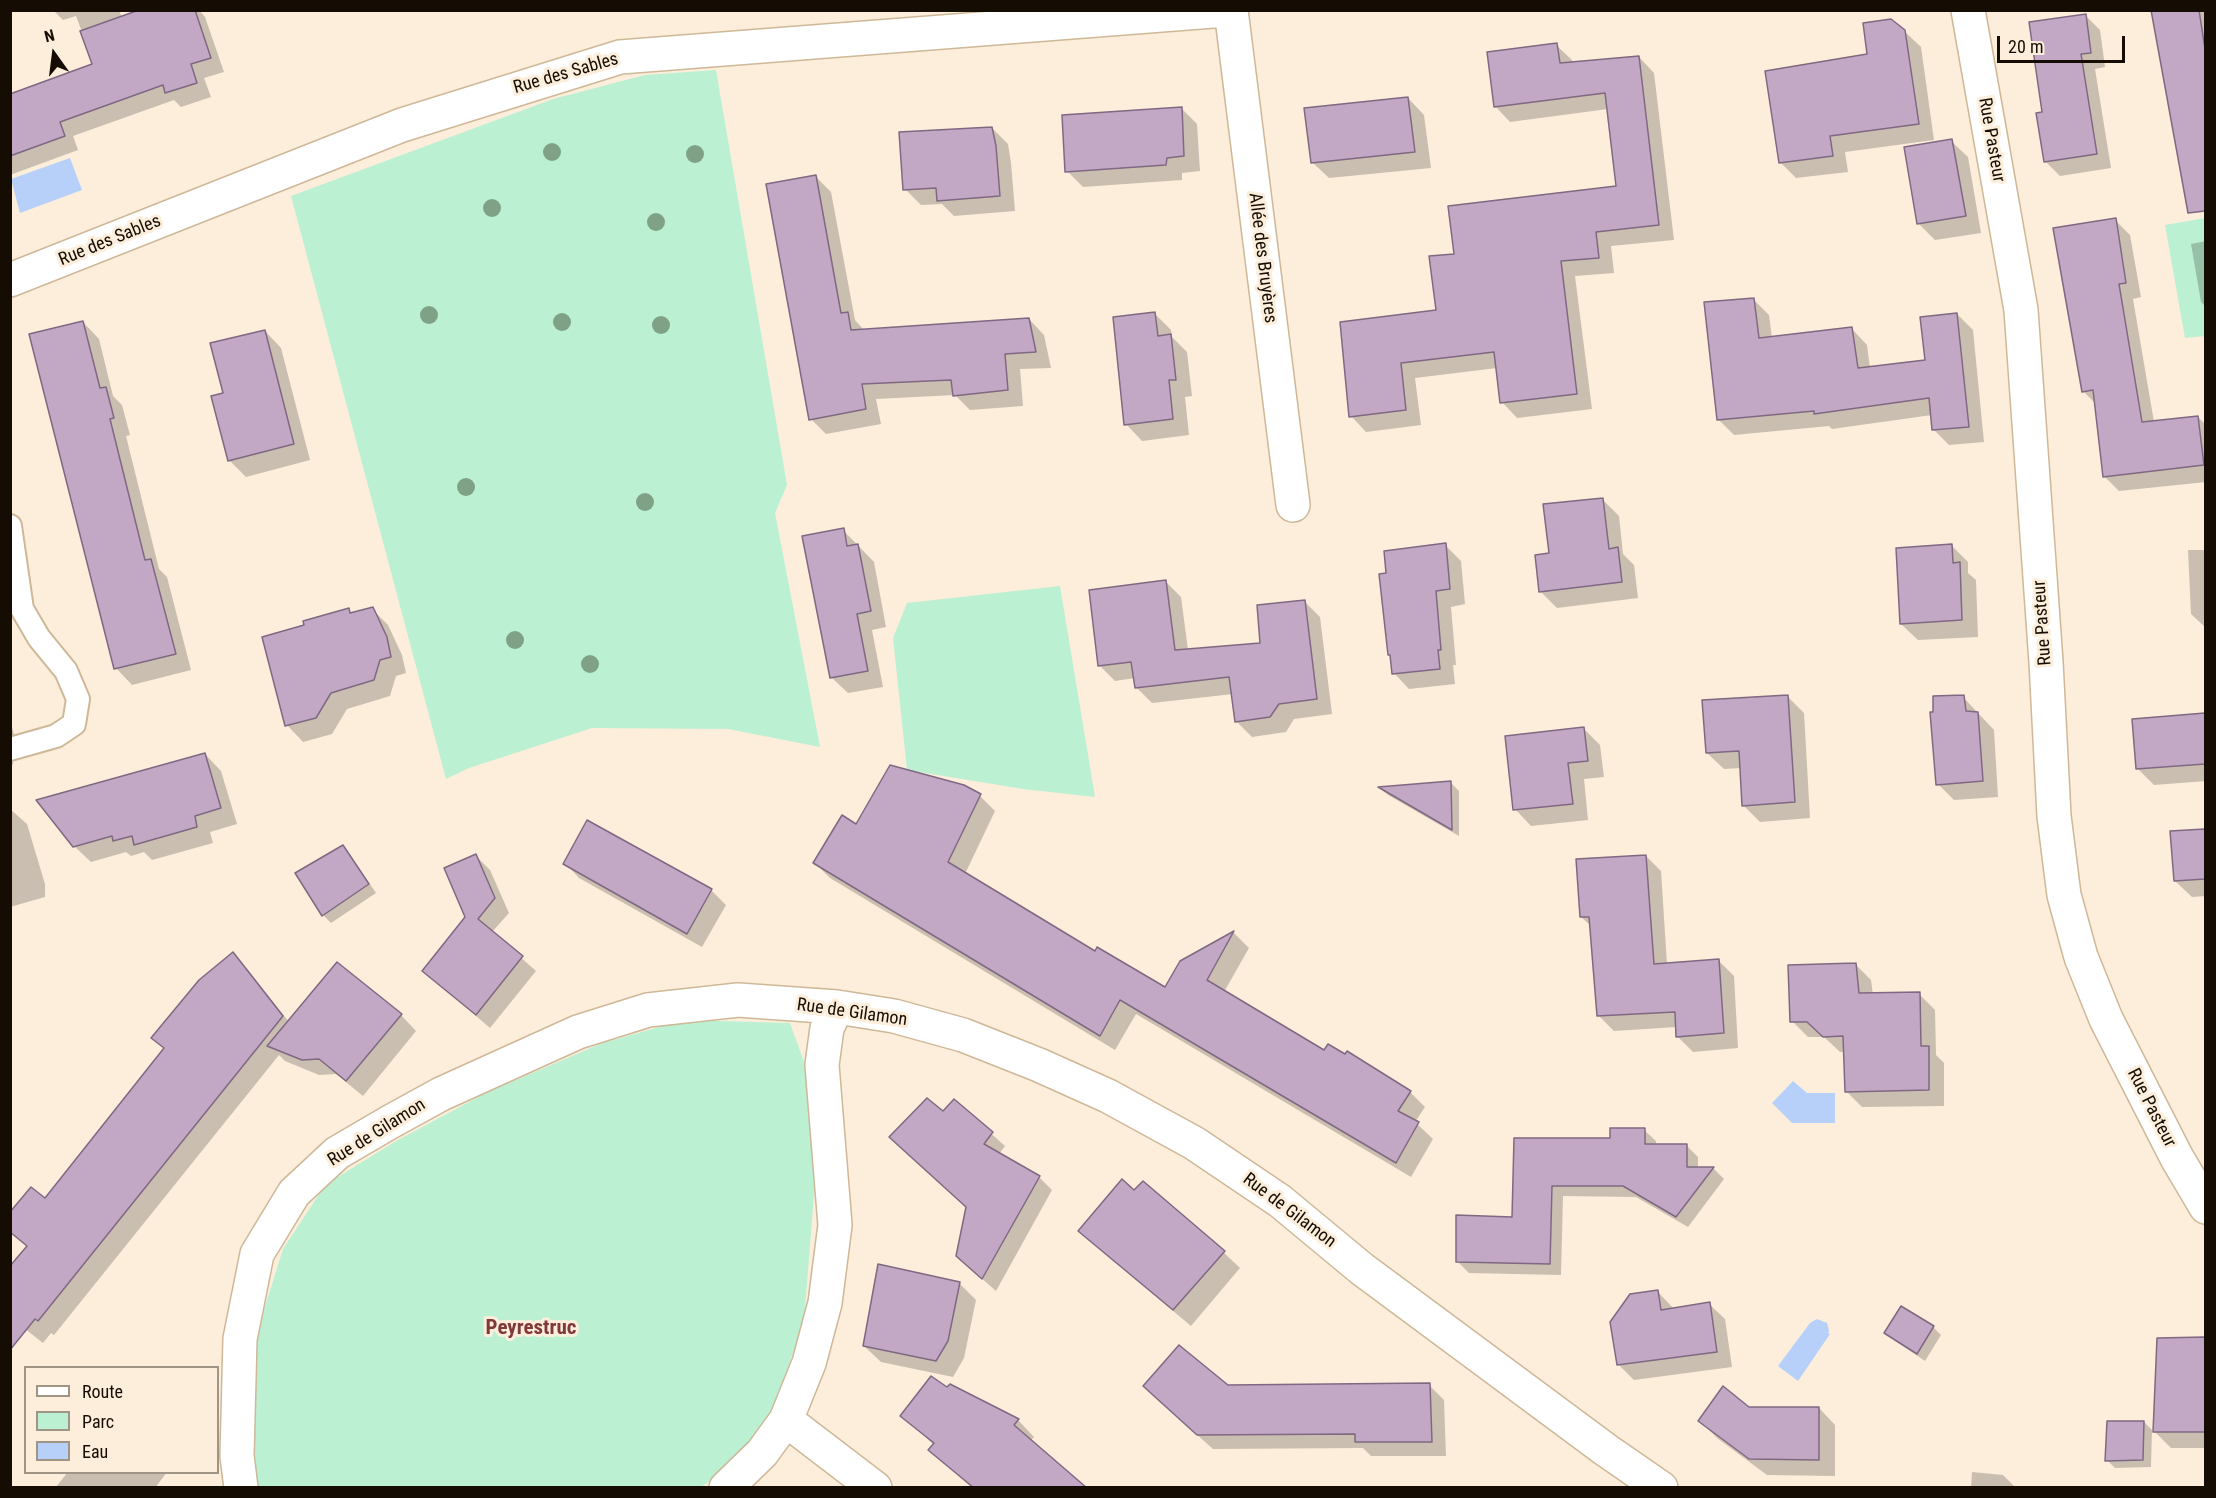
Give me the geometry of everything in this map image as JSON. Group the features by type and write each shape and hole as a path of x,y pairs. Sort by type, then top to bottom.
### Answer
{"street":[{"name":"Rue des Sables","path":"10,280 402,125 620,57 1226,10"},
{"name":"Allée des Bruyères","path":"1232,10 1293,505"},
{"name":"Rue Pasteur","path":"1968,10 2021,310 2046,662 2054,816 2064,895 2081,957 2106,1019 2177,1158 2205,1207"},
{"name":"Rue de Gilamon","path":"241,1488 237,1456 240,1339 257,1254 294,1193 337,1153 441,1094 578,1032 648,1010 738,1000 837,1007 894,1016 963,1035 1039,1065 1108,1096 1194,1143 1280,1201 1381,1283 1606,1450 1661,1488"},
{"path":"726,1488 762,1453 786,1420 809,1363 825,1303 835,1225 822,1065 827,1028 837,1007"},
{"path":"786,1420 875,1488"}],"lane":[{"path":"10,526 22,609 39,638 66,671 78,699 74,724 56,736 10,749"}],"green space":[{"path":"716,70 787,485 775,513 820,747 728,729 592,728 469,768 446,779 291,196 553,99 645,75"},
{"path":"2205,218 2205,336 2185,338 2165,225"},
{"path":"1060,586 1095,797 1023,789 907,770 893,638 907,603"},
{"path":"683,1020 790,1023 807,1070 817,1157 804,1321 771,1416 722,1474 699,1488 256,1488 249,1435 257,1332 283,1249 325,1185 396,1141 486,1093 600,1044"}],"water":[{"path":"70,158 82,190 20,213 11,179"},
{"path":"1793,1081 1807,1093 1835,1093 1835,1123 1792,1123 1772,1103"},
{"path":"1817,1319 1827,1323 1830,1334 1798,1381 1778,1366 1810,1323"}],"building":[{"path":"139,10 195,10 211,58 191,64 197,83 165,93 163,85 60,122 65,136 10,156 10,94 92,64 80,31"},
{"path":"2151,10 2199,10 2205,49 2205,211 2188,213"},
{"path":"2086,14 2091,53 2081,54 2097,154 2044,162 2036,113 2042,112 2029,22"},
{"path":"1891,19 1905,30 1919,124 1830,136 1833,156 1779,163 1765,71 1867,54 1863,23"},
{"path":"1557,43 1560,63 1639,56 1659,225 1596,232 1599,258 1561,261 1577,394 1500,403 1494,352 1401,363 1406,410 1349,417 1340,322 1436,310 1429,256 1454,254 1448,206 1616,186 1605,93 1494,107 1487,52"},
{"path":"1408,97 1415,152 1311,163 1304,108"},
{"path":"1182,107 1184,156 1167,158 1166,165 1065,172 1062,115"},
{"path":"992,127 1000,196 937,201 936,188 903,190 899,132"},
{"path":"1952,139 1966,216 1917,224 1904,147"},
{"path":"816,175 841,313 848,312 851,330 1029,318 1036,352 1005,354 1008,390 953,396 951,380 862,384 866,409 809,420 766,184"},
{"path":"2116,218 2126,283 2119,284 2142,422 2198,416 2204,465 2103,477 2093,390 2082,392 2053,228"},
{"path":"1754,298 1759,338 1852,327 1858,368 1925,360 1920,317 1957,313 1969,427 1932,430 1929,398 1814,414 1814,411 1717,420 1704,302"},
{"path":"1155,312 1158,336 1171,334 1176,380 1169,380 1173,419 1124,425 1113,317"},
{"path":"83,321 100,388 106,387 114,418 110,419 145,560 151,559 176,654 114,669 29,334"},
{"path":"265,330 294,444 228,461 211,396 223,393 210,343"},
{"path":"1603,498 1609,549 1618,547 1622,582 1539,592 1535,555 1549,553 1543,504"},
{"path":"844,528 847,546 858,544 871,611 857,614 868,671 830,678 802,536"},
{"path":"1446,543 1450,589 1436,591 1441,650 1438,650 1440,669 1392,674 1379,574 1386,573 1384,551"},
{"path":"1952,544 1953,563 1960,562 1962,620 1900,624 1896,548"},
{"path":"1166,580 1175,650 1260,643 1257,605 1305,600 1317,699 1279,704 1270,717 1235,722 1229,677 1135,688 1131,662 1098,666 1089,590"},
{"path":"373,607 387,637 391,657 380,660 374,680 331,693 316,718 285,726 262,637 304,625 303,621 349,608 350,613"},
{"path":"1788,695 1795,802 1742,806 1739,751 1706,753 1702,700"},
{"path":"1964,695 1966,711 1978,712 1983,781 1936,785 1930,712 1933,712 1933,696"},
{"path":"2205,713 2205,764 2136,769 2132,719"},
{"path":"1584,727 1588,761 1568,763 1573,804 1513,810 1505,736"},
{"path":"205,753 221,808 195,816 197,827 134,845 132,836 113,841 112,836 73,847 36,800"},
{"path":"890,765 964,785 981,794 948,862 1095,951 1097,947 1165,987 1180,961 1234,931 1207,980 1324,1050 1328,1044 1345,1054 1347,1051 1411,1091 1398,1111 1419,1122 1396,1163 1120,1000 1100,1036 813,863 842,815 856,824"},
{"path":"1451,781 1452,830 1378,787"},
{"path":"587,820 712,889 687,934 563,864"},
{"path":"2205,829 2205,879 2174,881 2170,831"},
{"path":"343,845 369,884 322,916 295,873"},
{"path":"476,854 495,898 478,919 523,956 476,1015 422,971 465,917 444,868"},
{"path":"1646,855 1654,964 1719,959 1724,1033 1676,1037 1675,1012 1597,1016 1589,917 1580,917 1576,859"},
{"path":"233,952 283,1016 38,1321 35,1319 10,1350 10,1266 27,1246 10,1232 10,1212 31,1187 45,1198 164,1048 151,1038 199,980"},
{"path":"337,962 402,1014 346,1081 319,1059 302,1060 267,1046"},
{"path":"1856,963 1859,993 1920,992 1921,1046 1929,1046 1929,1090 1845,1092 1843,1036 1823,1037 1807,1022 1790,1022 1788,965"},
{"path":"927,1098 943,1111 954,1099 993,1132 984,1144 1040,1176 982,1279 956,1256 966,1207 889,1137"},
{"path":"1610,1128 1645,1128 1645,1144 1687,1144 1687,1167 1714,1167 1676,1217 1623,1186 1552,1186 1550,1264 1456,1262 1456,1215 1512,1217 1514,1138 1610,1138"},
{"path":"1122,1179 1134,1190 1143,1181 1225,1251 1173,1310 1078,1231"},
{"path":"878,1264 960,1282 948,1341 936,1361 863,1346"},
{"path":"1658,1290 1661,1310 1710,1302 1717,1352 1617,1365 1610,1322 1630,1294"},
{"path":"1901,1306 1934,1326 1917,1354 1884,1333"},
{"path":"2205,1337 2205,1432 2153,1432 2157,1338"},
{"path":"1179,1345 1228,1385 1430,1383 1432,1442 1355,1442 1355,1434 1197,1435 1143,1386"},
{"path":"931,1376 947,1387 950,1384 1019,1419 1014,1425 1087,1488 974,1488 928,1450 934,1443 900,1416"},
{"path":"1723,1386 1749,1407 1819,1407 1819,1460 1749,1459 1698,1421"},
{"path":"2107,1421 2144,1421 2143,1460 2105,1461"}],"district":[{"name":"Peyrestruc","path":"531,1329"}]}
